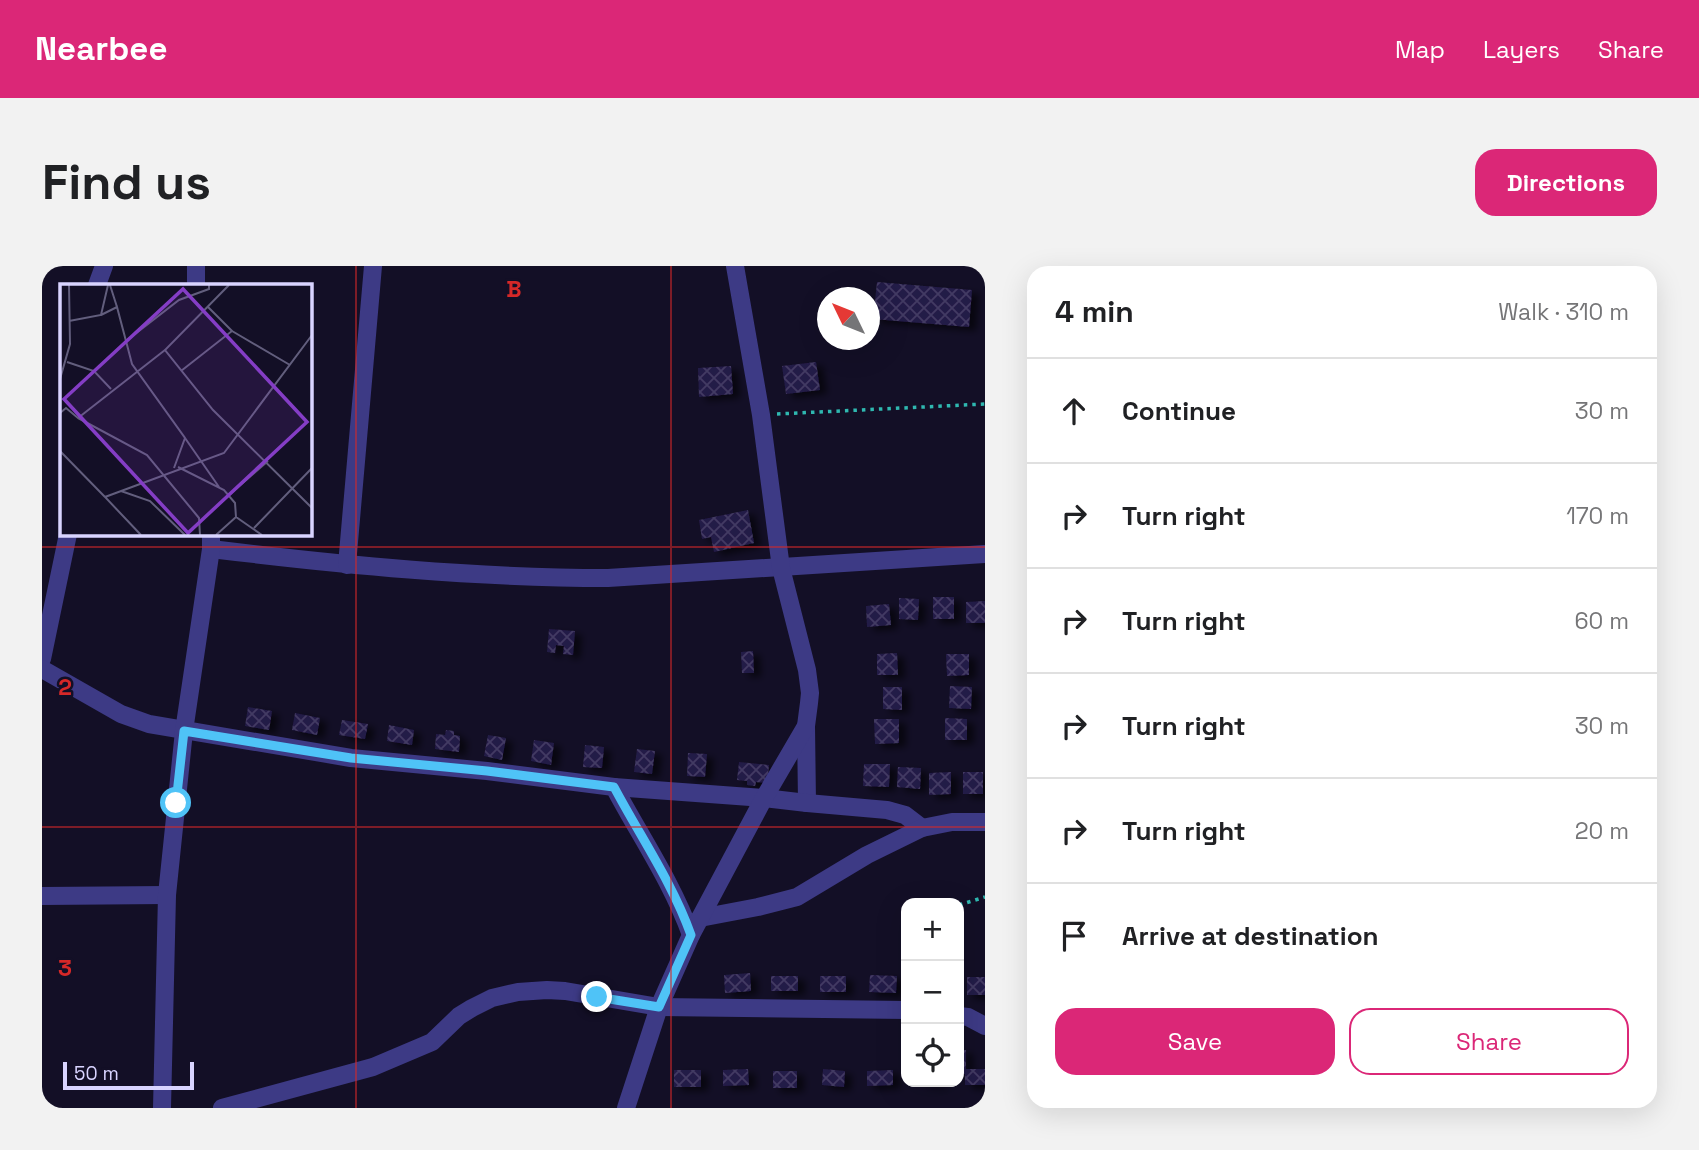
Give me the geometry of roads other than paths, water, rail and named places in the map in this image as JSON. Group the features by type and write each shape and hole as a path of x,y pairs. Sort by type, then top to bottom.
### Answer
{"street":[{"path":"97,284 104,266"},
{"path":"196,266 196,284"},
{"path":"347,565 373,266"},
{"path":"735,266 761,415 781,568 807,670 810,693 806,726 807,803"},
{"path":"42,659 68,536"},
{"path":"162,1108 167,895 184,731 211,541 347,565 561,578 608,578 985,554"},
{"path":"42,669 121,714 149,724 184,731 351,758 614,787 887,810 905,815 922,828"},
{"path":"626,1108 659,1007 691,935 806,726"},
{"path":"614,787 672,889 691,935"},
{"path":"700,918 797,897 867,855 922,828 952,822 985,822"},
{"path":"42,896 167,895"},
{"path":"222,1108 373,1067 432,1042 459,1016 492,998 518,992 565,991 659,1007 901,1010"},
{"path":"964,1017 985,1026"}]}
